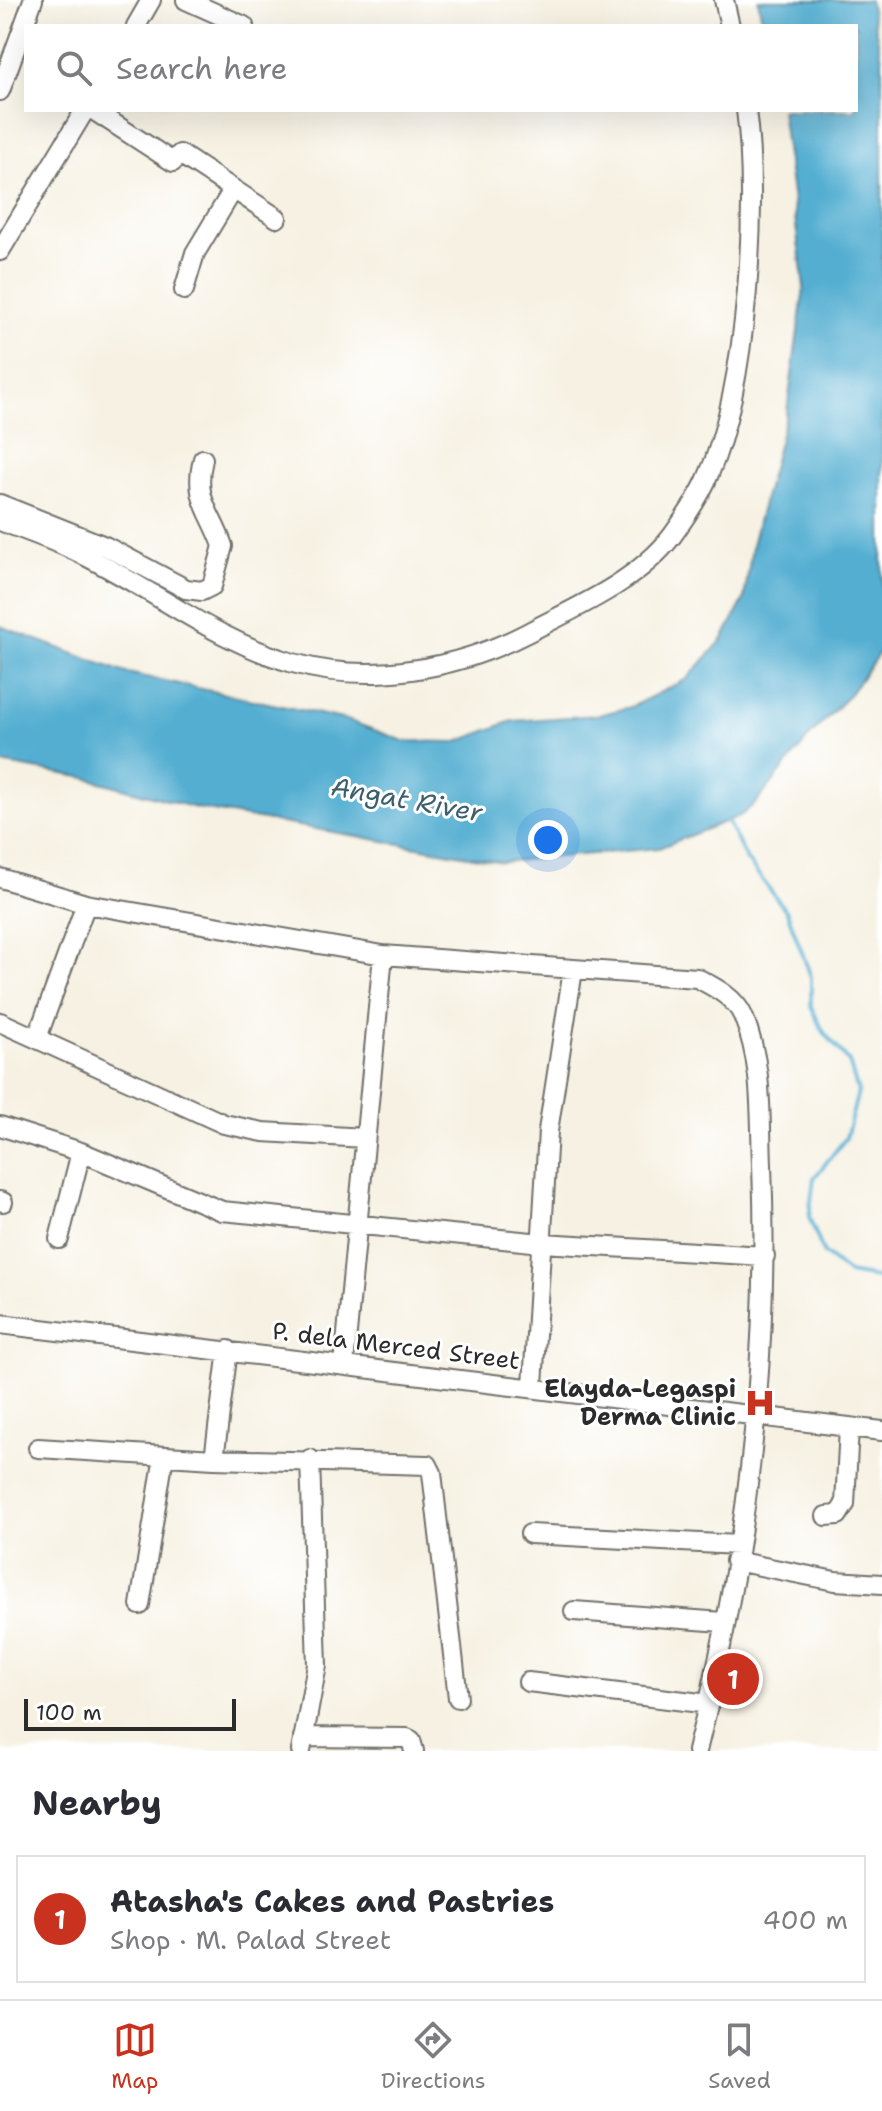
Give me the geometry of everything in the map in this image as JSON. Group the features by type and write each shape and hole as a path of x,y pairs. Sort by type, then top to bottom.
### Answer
{"street":[{"path":"28,24 33,0"},
{"path":"137,24 151,0"},
{"path":"186,0 240,24"},
{"path":"724,0 730,24"},
{"path":"0,91 19,63 24,40"},
{"path":"0,251 84,112"},
{"path":"96,112 173,162 180,154 277,218"},
{"path":"0,521 74,550 233,641 295,664 368,673 429,669 504,645 613,588 670,538 709,475 728,415 742,326 751,214 746,112"},
{"path":"184,290 195,253 233,190"},
{"path":"0,504 105,546 186,589 202,591 212,586 223,546 200,496 199,478 203,459"},
{"path":"0,900 3,880 86,904 383,955 697,978 722,991 742,1013 757,1062 765,1256 758,1414 737,1553 709,1704 697,1751"},
{"path":"37,1038 86,904"},
{"path":"344,1365 383,955"},
{"path":"533,1386 548,1131 573,970"},
{"path":"0,1022 224,1124 263,1132 365,1138"},
{"path":"0,1126 81,1152 222,1211 542,1243 765,1256"},
{"path":"59,1239 81,1152"},
{"name":"P. dela Merced Street","path":"0,1324 533,1386 882,1431"},
{"path":"214,1459 228,1350"},
{"path":"826,1516 838,1515 845,1504 849,1427"},
{"path":"38,1448 214,1459 310,1459 428,1465 432,1473 458,1698"},
{"path":"140,1605 164,1456"},
{"path":"310,1459 317,1665 302,1744 407,1738 411,1740 414,1751"},
{"path":"530,1534 737,1553 835,1581 882,1584"},
{"path":"574,1611 723,1622"},
{"path":"528,1682 709,1704"}],"water":[{"name":"Angat River","path":"758,0 869,0 882,59 882,649 849,695 810,736 756,803 740,816 659,848 502,862 196,808 86,778 0,763 0,626 123,672 347,720 404,741 457,742 512,721 598,715 631,707 687,679 723,639 744,599 753,541 787,411 804,287 781,112 858,112 858,24 763,24"}],"waterway":[{"path":"726,819 747,860 787,912 811,977 811,1007 823,1031 849,1062 858,1092 846,1138 814,1178 809,1217 824,1254 848,1273 882,1279"}],"place":[{"name":"Elayda-Legaspi Derma Clinic","path":"760,1403"},
{"name":"Atasha's Cakes and Pastries","path":"733,1679"}]}
